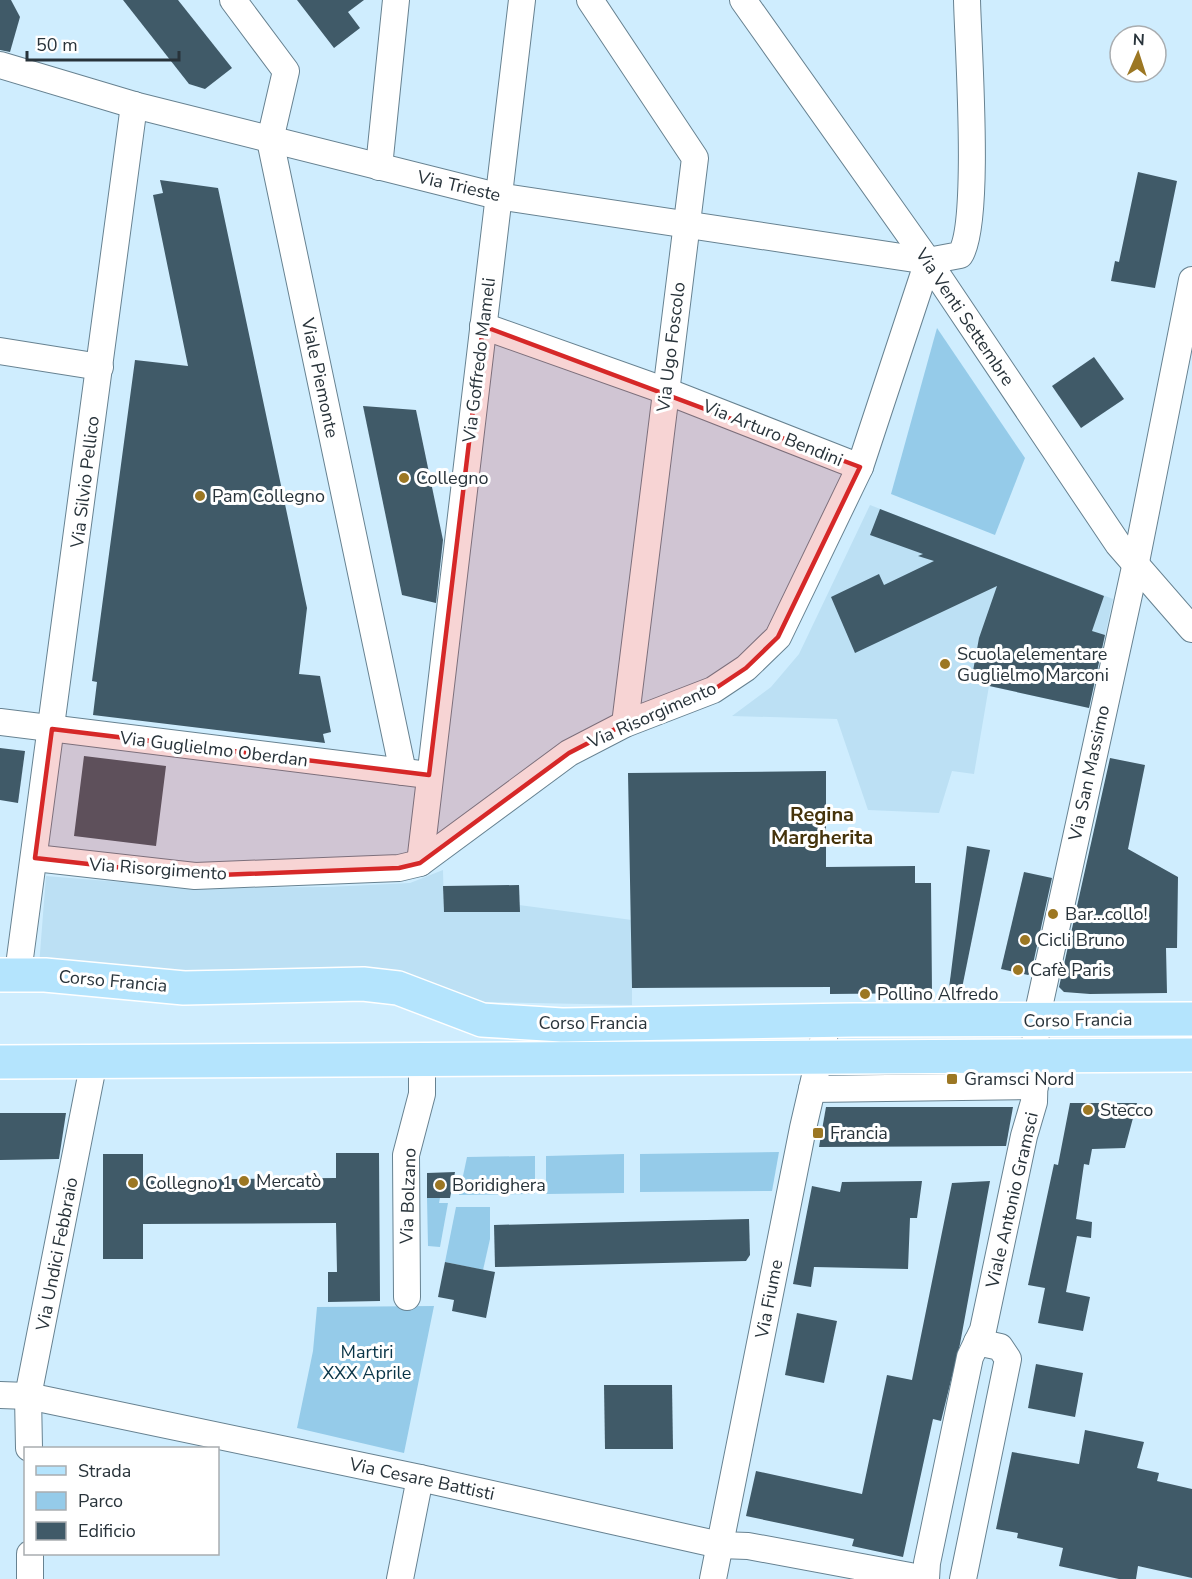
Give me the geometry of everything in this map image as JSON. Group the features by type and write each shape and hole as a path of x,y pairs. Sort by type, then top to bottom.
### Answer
{"main road":[{"name":"Corso Francia","path":"10,967 45,975 184,988 363,984 398,988 482,1020 562,1025 828,1020 1192,1019"},
{"name":"Corso Francia","path":"0,1062 422,1062 819,1057 1035,1070 1191,1055"}],"street":[{"name":"Viale Piemonte","path":"233,0 286,71 270,140 403,772"},
{"path":"379,167 396,0"},
{"name":"Via Goffredo Mameli","path":"420,863 497,196 522,0"},
{"name":"Via Ugo Foscolo","path":"590,0 695,158 625,724"},
{"name":"Via Venti Settembre","path":"743,0 928,261 1135,567 1192,629"},
{"name":"Via Trieste","path":"0,65 134,105 497,196 928,261 960,255 967,246 971,204 967,0"},
{"name":"Via Silvio Pellico","path":"35,858 134,105"},
{"name":"Via Risorgimento","path":"35,858 195,876 399,868 420,863 569,753 625,724 713,690 746,668 778,637 860,467 928,261"},
{"name":"Via San Massimo","path":"1035,1070 1036,1021 1187,337 1192,280"},
{"name":"Via Arturo Bendini","path":"483,326 666,390 860,467"},
{"path":"0,351 100,367"},
{"name":"Via Guglielmo Oberdan","path":"0,722 429,775"},
{"name":"Corso Francia","path":"10,967 35,858"},
{"name":"Via Fiume","path":"713,1579 828,1020"},
{"name":"Via Undici Febbraio","path":"29,1447 28,1396 94,1061"},
{"name":"Via Bolzano","path":"406,1296 406,1155 422,1094 422,1062"},
{"name":"Corso Francia","path":"812,1089 1035,1070"},
{"name":"Viale Antonio Gramsci","path":"926,1579 927,1563 970,1357 983,1330 1024,1136 1034,1102 1035,1070"},
{"path":"963,1579 1008,1359 1000,1347 977,1342"},
{"name":"Via Cesare Battisti","path":"0,1395 28,1396 420,1478 720,1545 748,1546 849,1572 926,1579"},
{"path":"400,1579 420,1478"},
{"path":"30,1555 30,1579"}],"highlighted area":[{"path":"483,326 860,467 778,637 746,668 713,690 625,724 569,753 420,863 399,868 195,876 35,858 52,729 429,775"}],"shaded area":[{"name":"Scuola elementare Guglielmo Marconi","path":"870,505 1113,599 1089,708 989,686 974,774 952,771 939,813 868,810 837,719 732,716 771,687 799,654"},
{"path":"443,870 444,912 519,912 519,905 632,920 632,1005 484,1002 398,977 148,982 39,966 46,876 194,888 328,887 410,883"}],"green space":[{"path":"937,328 1025,458 995,535 891,494"},
{"path":"779,1152 772,1191 640,1192 640,1154"},
{"path":"624,1154 624,1193 546,1194 546,1156"},
{"path":"535,1156 535,1194 459,1195 467,1157"},
{"path":"427,1198 440,1198 439,1203 448,1203 440,1247 428,1246"},
{"path":"456,1207 490,1207 490,1239 483,1270 445,1262"},
{"name":"Martiri XXX Aprile","path":"434,1306 404,1453 297,1428 313,1351 317,1307"}],"building":[{"path":"0,0 11,0 20,17 10,52 0,50"},
{"path":"123,0 178,0 232,68 205,89 189,84"},
{"path":"297,0 364,0 348,12 360,28 334,48"},
{"path":"1138,172 1177,181 1155,288 1111,281 1115,261 1119,262"},
{"name":"Pam Collegno","path":"160,180 218,188 307,608 299,674 320,676 331,732 323,734 325,743 93,715 97,682 92,681 135,360 188,366 153,195 163,193"},
{"path":"1094,357 1124,399 1081,428 1052,386"},
{"name":"Collegno","path":"363,406 416,410 443,540 436,603 402,595"},
{"path":"880,509 1104,596 1092,631 1105,635 1089,708 971,682 979,638 997,586 855,653 831,597 879,574 884,585 934,561 918,556 923,554 870,535"},
{"path":"0,748 25,751 18,803 0,800"},
{"path":"84,756 166,766 156,846 74,836"},
{"path":"1110,758 1145,765 1128,849 1178,877 1177,948 1166,948 1167,993 1090,994 1064,992 1059,987"},
{"path":"826,771 826,867 915,866 915,883 931,883 932,993 830,994 830,987 632,988 628,773"},
{"path":"967,846 990,850 960,998 948,996"},
{"path":"1024,872 1052,878 1031,973 1028,975 1001,969"},
{"path":"519,885 520,912 444,912 443,886"},
{"path":"1070,1103 1137,1103 1125,1148 1092,1149 1089,1165 1084,1164 1076,1219 1092,1222 1091,1238 1077,1236 1066,1292 1090,1297 1083,1331 1038,1323 1045,1288 1028,1285 1054,1164 1058,1165"},
{"path":"826,1107 1013,1107 1006,1146 819,1147"},
{"path":"0,1113 66,1113 59,1159 0,1160"},
{"path":"336,1153 379,1153 380,1301 328,1302 328,1272 337,1272 336,1223 143,1224 143,1259 103,1259 103,1154 143,1154 143,1180 336,1178"},
{"name":"Boridighera","path":"455,1172 450,1198 427,1198 427,1173"},
{"path":"922,1181 917,1218 910,1218 908,1269 814,1267 811,1287 793,1284 812,1186 840,1192 842,1182"},
{"path":"990,1181 960,1344 941,1421 933,1419 903,1557 852,1546 854,1539 746,1516 756,1471 862,1494 887,1375 912,1380 952,1183"},
{"path":"749,1219 750,1255 746,1261 495,1267 494,1225"},
{"name":"Martiri XXX Aprile","path":"445,1262 495,1272 486,1318 452,1311 454,1300 438,1297"},
{"path":"797,1313 837,1321 824,1383 785,1375"},
{"path":"1036,1364 1083,1373 1075,1417 1028,1408"},
{"path":"604,1385 672,1385 673,1449 605,1449"},
{"path":"1085,1430 1144,1442 1137,1468 1159,1473 1157,1481 1192,1489 1192,1578 1138,1566 1136,1579 1119,1579 1059,1566 1063,1548 1017,1538 1018,1533 996,1529 1012,1452 1079,1464"}],"place":[{"name":"Collegno","path":"404,478"},
{"name":"Pam Collegno","path":"200,496"},
{"name":"Scuola elementare Guglielmo Marconi","path":"945,664"},
{"name":"Bar...collo!","path":"1053,914"},
{"name":"Cicli Bruno","path":"1025,940"},
{"name":"Cafè Paris","path":"1018,970"},
{"name":"Pollino Alfredo","path":"865,994"},
{"name":"Gramsci Nord","path":"952,1079"},
{"name":"Stecco","path":"1088,1110"},
{"name":"Francia","path":"818,1133"},
{"name":"Mercatò","path":"244,1181"},
{"name":"Collegno 1","path":"133,1183"},
{"name":"Boridighera","path":"440,1185"}],"district":[{"name":"Regina Margherita","path":"822,826"}]}
